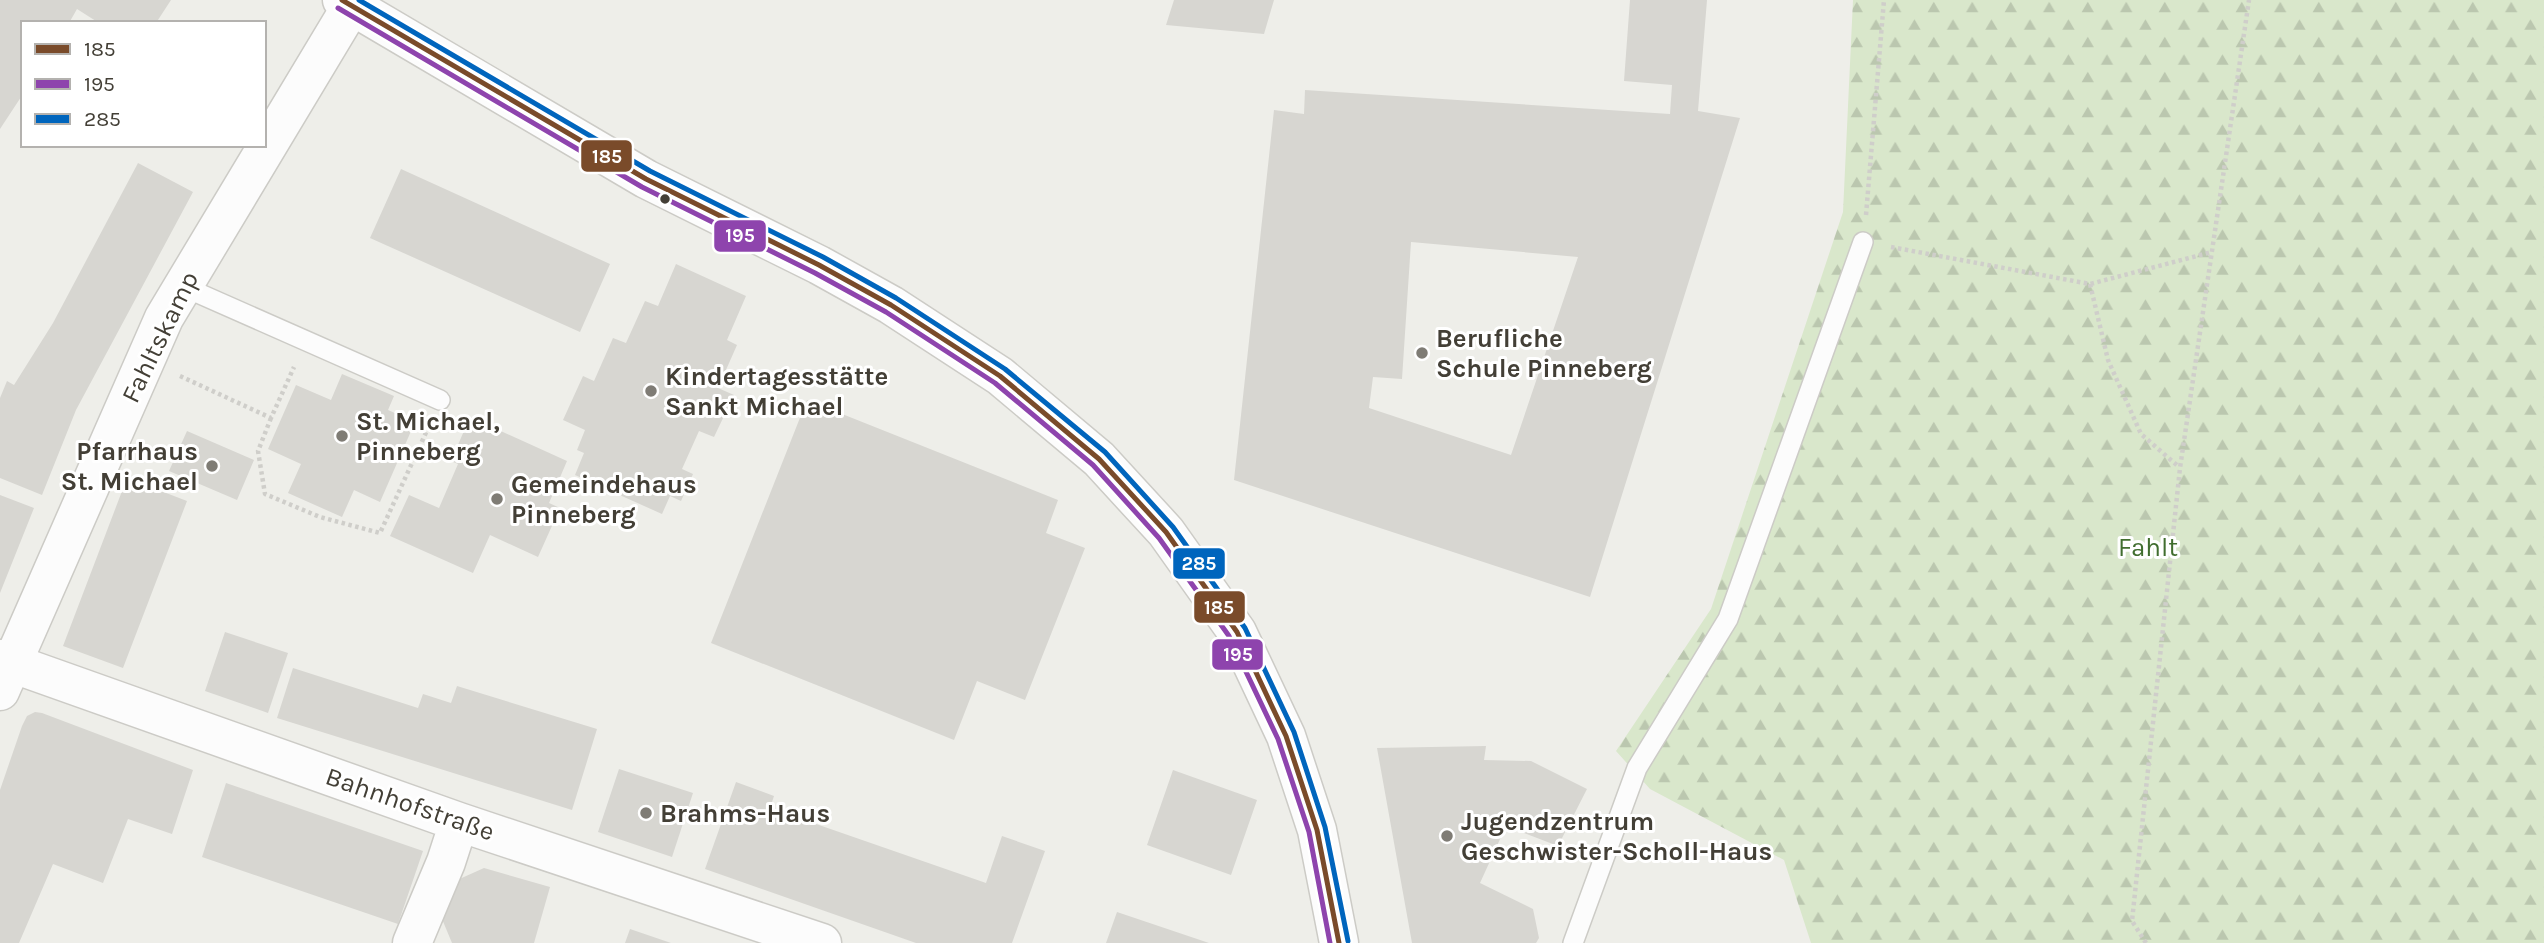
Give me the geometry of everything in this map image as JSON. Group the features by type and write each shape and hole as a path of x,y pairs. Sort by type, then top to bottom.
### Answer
{"street":[{"name":"Fahltskamp","path":"266,144 349,2"},
{"path":"349,2 646,178 819,265 891,305 1000,376 1099,459 1166,532 1237,632 1286,736 1313,818 1339,943"},
{"name":"Fahltskamp","path":"4,672 164,317 264,147"},
{"name":"Bahnhofstraße","path":"4,672 822,943"},
{"path":"412,943 460,822"}],"lane":[{"path":"1573,943 1637,768 1728,619 1863,242"},
{"path":"183,286 440,400"}],"path":[{"path":"1884,0 1863,242 2090,284 2212,252"},
{"path":"2146,943 2132,922 2180,468 2249,0"},
{"path":"2090,284 2108,360 2141,434 2180,468"},
{"path":"146,361 271,418"},
{"path":"290,376 258,451 265,494 320,517 380,533 440,400"}],"green space":[{"name":"Fahlt","path":"1853,0 2544,0 2544,943 1811,943 1784,860 1650,789 1616,751 1711,609 1843,212"}],"building":[{"path":"0,0 171,0 157,21 96,21 77,9 70,21 21,21 21,97 0,129"},
{"path":"1174,0 1274,0 1264,34 1166,25"},
{"path":"1630,0 1707,0 1698,111 1740,118 1590,597 1234,480 1274,110 1304,114 1305,90 1670,114 1672,85 1624,81","holes":["1411,242 1578,257 1511,455 1369,408 1373,377 1402,379"]},
{"path":"138,163 193,192 76,410 42,495 0,478 0,398 7,381 14,385 53,323"},
{"path":"401,169 610,264 580,332 370,238"},
{"name":"Kindertagesstätte Sankt Michael","path":"676,264 746,296 727,340 737,345 718,388 734,395 714,437 699,431 682,469 693,474 681,501 670,496 662,514 575,475 584,453 577,450 585,430 563,420 583,376 594,381 613,338 626,343 645,301 658,306"},
{"name":"St. Michael, Pinneberg","path":"342,374 394,396 388,410 415,422 380,502 354,490 342,517 288,493 301,464 268,449 296,385 331,400"},
{"path":"807,400 1058,500 1046,533 1085,548 1025,700 977,681 954,740 711,643"},
{"name":"Gemeindehaus Pinneberg","path":"470,417 567,461 549,503 560,508 538,557 490,535 473,573 390,536 409,495 439,508 458,464 451,461"},
{"name":"Pfarrhaus St. Michael","path":"187,431 254,460 237,500 169,471"},
{"path":"127,478 187,501 123,668 63,646"},
{"path":"0,495 34,508 0,593"},
{"path":"225,632 288,653 268,713 205,691"},
{"path":"293,668 418,708 423,694 451,703 457,686 597,729 572,810 277,718"},
{"path":"35,712 193,770 172,834 128,819 103,883 53,864 19,943 0,943 0,790 22,726 27,716"},
{"name":"Jugendzentrum Geschwister-Scholl-Haus","path":"1486,746 1484,760 1531,761 1587,789 1558,846 1506,826 1480,883 1533,909 1539,938 1536,943 1412,943 1377,748"},
{"name":"Brahms-Haus","path":"619,769 693,793 672,857 598,832"},
{"path":"1173,770 1257,800 1231,875 1147,845"},
{"path":"736,782 774,796 770,808 986,883 1002,836 1045,851 1012,943 916,943 705,869"},
{"path":"226,783 423,851 398,924 202,857"},
{"path":"484,868 550,887 534,943 452,943 442,919 455,881"},
{"path":"1117,912 1209,943 1106,943"},
{"path":"630,929 671,943 625,943"}],"transit line":[{"name":"185","path":"342,0 646,179 819,265 891,305 1000,376 1099,459 1166,532 1237,632 1286,736 1317,830 1339,943"},
{"name":"285","path":"359,0 650,171 823,257 896,298 1005,369 1105,452 1173,527 1245,628 1294,732 1325,827 1348,941"},
{"name":"195","path":"338,8 642,187 815,273 886,312 995,383 1093,465 1159,538 1229,636 1278,739 1309,832 1330,943"}],"place":[{"name":"Berufliche Schule Pinneberg","path":"1422,353"},
{"name":"Kindertagesstätte Sankt Michael","path":"651,391"},
{"name":"St. Michael, Pinneberg","path":"342,436"},
{"name":"Pfarrhaus St. Michael","path":"212,466"},
{"name":"Gemeindehaus Pinneberg","path":"497,499"},
{"name":"Brahms-Haus","path":"646,813"},
{"name":"Jugendzentrum Geschwister-Scholl-Haus","path":"1447,836"}]}
